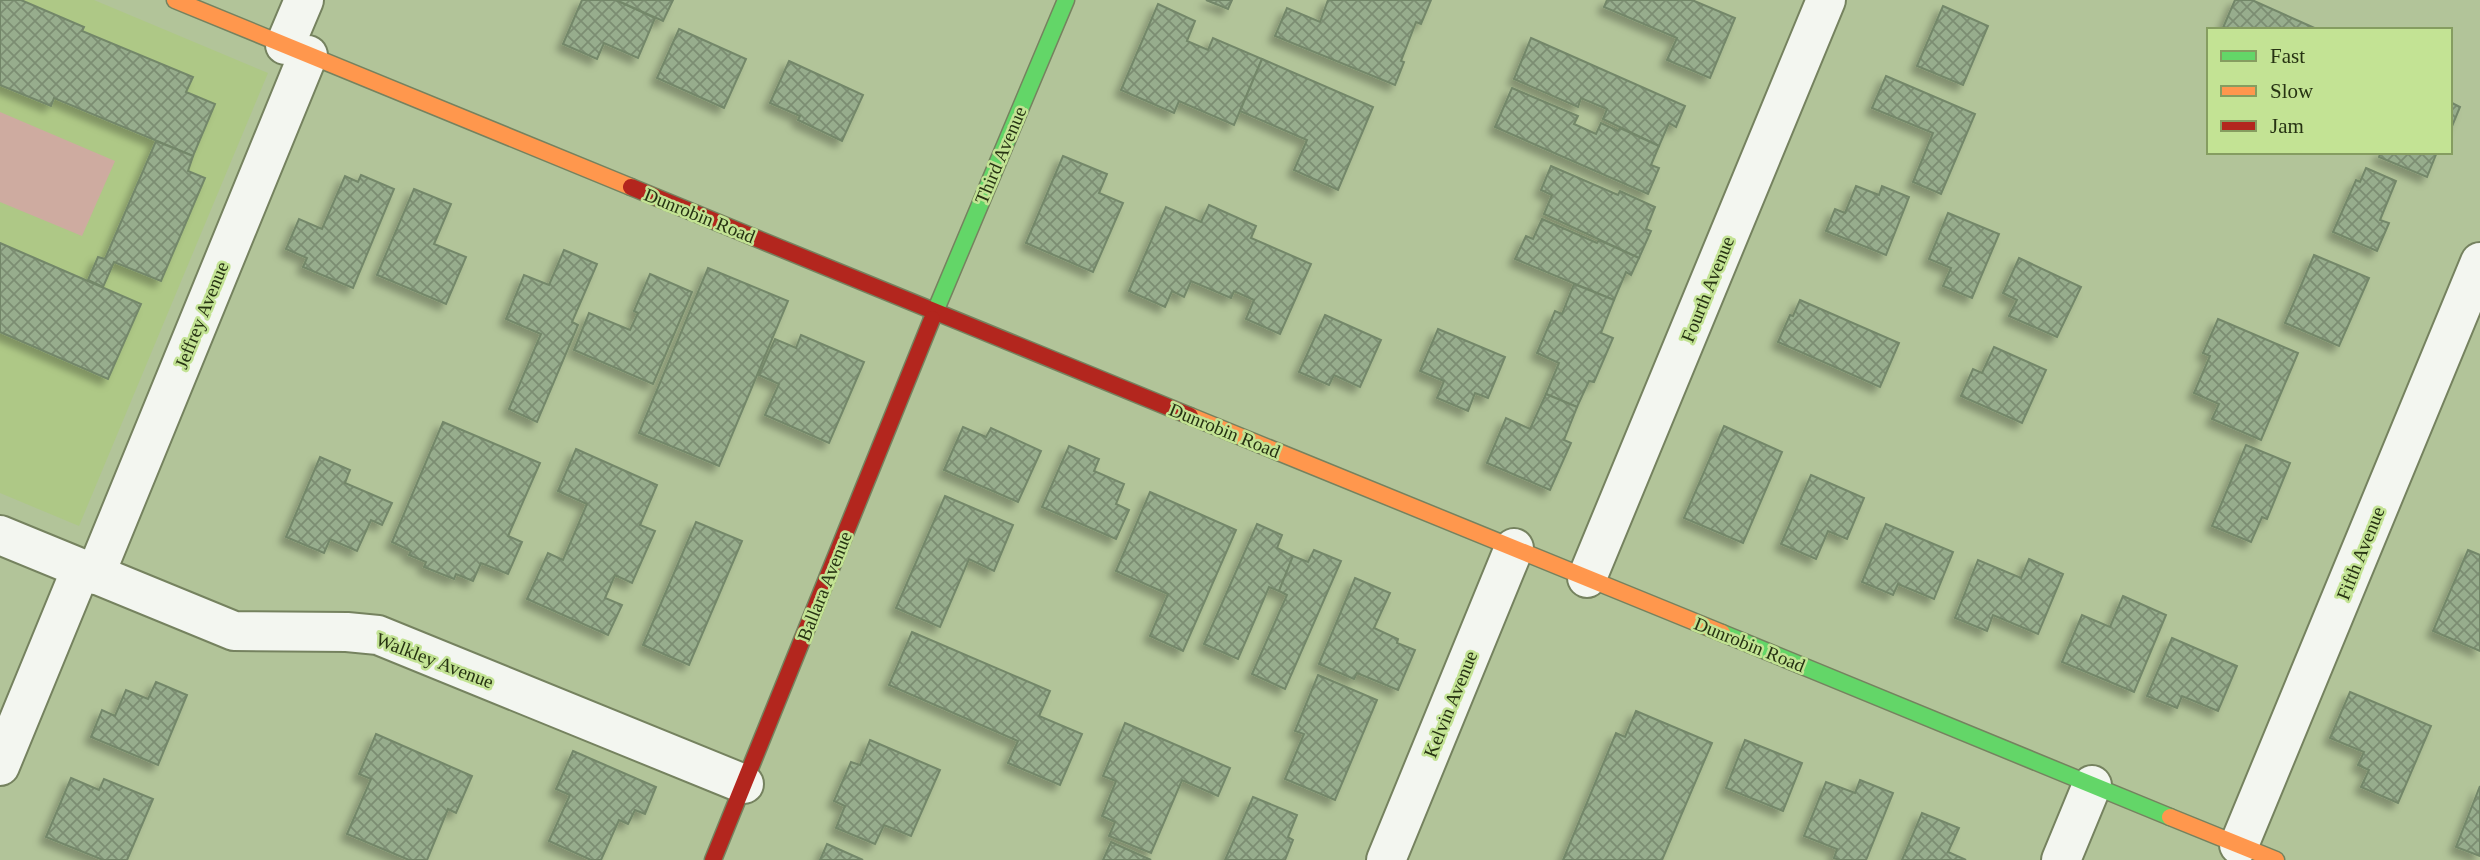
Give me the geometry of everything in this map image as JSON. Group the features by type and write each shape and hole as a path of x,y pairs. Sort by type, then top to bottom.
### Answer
{"street":[{"name":"Dunrobin Road","path":"174,0 2276,860"},
{"name":"Jeffrey Avenue","path":"0,766 88,572 296,50 304,0"},
{"name":"Third Avenue","path":"935,311 1066,0"},
{"name":"Fourth Avenue","path":"1587,578 1826,0"},
{"name":"Fifth Avenue","path":"2239,845 2480,262"},
{"name":"Ballara Avenue","path":"713,860 935,311"},
{"name":"Walkley Avenue","path":"0,535 234,631 347,632 378,635 744,784"},
{"name":"Kelvin Avenue","path":"1386,860 1514,548"},
{"path":"2061,860 2092,785"}],"shaded area":[{"path":"0,0 94,0 268,73 79,526 0,493"},
{"path":"0,112 115,161 82,236 0,202"}],"building":[{"path":"0,0 21,0 84,27 82,31 193,77 186,92 215,104 193,156 54,98 51,106 0,85"},
{"path":"582,0 616,0 655,18 638,58 604,43 597,59 563,44"},
{"path":"616,0 673,0 663,21"},
{"path":"1206,0 1232,0 1228,9"},
{"path":"1328,0 1431,0 1421,24 1416,22 1395,85 1275,36 1287,8 1320,22"},
{"path":"1607,0 1692,0 1735,18 1710,78 1667,60 1677,38 1604,7"},
{"path":"2235,0 2252,0 2315,28 2223,28"},
{"path":"1158,4 1195,21 1187,41 1208,50 1213,38 1262,59 1234,125 1179,101 1174,113 1121,90"},
{"path":"1943,6 1988,26 1963,85 1917,66"},
{"path":"679,29 746,59 724,108 657,78"},
{"path":"1531,38 1685,106 1676,127 1669,123 1659,146 1603,119 1607,109 1581,98 1578,107 1514,79"},
{"path":"1262,59 1373,107 1338,190 1294,170 1307,140 1240,111"},
{"path":"789,61 863,95 842,141 798,120 800,116 770,103"},
{"path":"1886,76 1975,114 1941,194 1913,182 1933,133 1872,108"},
{"path":"1512,88 1578,116 1574,124 1596,134 1601,123 1618,131 1620,128 1659,146 1651,165 1659,168 1648,194 1495,127"},
{"path":"2452,103 2460,107 2452,126"},
{"path":"156,141 193,156 188,171 205,178 161,281 114,262 103,287 88,280 98,257 105,259"},
{"path":"2380,154 2436,154 2427,177 2379,157"},
{"path":"1063,156 1107,174 1099,193 1123,203 1093,272 1026,243"},
{"path":"1551,166 1618,195 1620,191 1655,207 1646,229 1651,231 1639,258 1544,214 1552,195 1541,190"},
{"path":"2366,168 2396,181 2380,220 2389,223 2377,251 2333,232 2356,180 2360,182"},
{"path":"361,175 394,189 353,288 303,267 307,258 286,249 299,219 322,229 345,176 358,182"},
{"path":"1856,186 1879,195 1882,186 1909,197 1886,255 1826,231 1835,209 1845,213"},
{"path":"414,189 451,204 434,244 466,257 446,304 377,275"},
{"path":"1209,205 1256,226 1251,238 1311,264 1280,334 1246,319 1254,300 1234,291 1231,298 1191,281 1184,297 1172,291 1165,307 1129,291 1166,207 1201,222"},
{"path":"1948,213 1999,234 1972,298 1943,286 1951,268 1929,259"},
{"path":"1542,219 1639,258 1631,275 1626,272 1614,300 1515,259 1526,236 1533,239"},
{"path":"0,243 141,304 108,379 0,332"},
{"path":"564,250 597,264 572,322 578,325 537,422 509,409 541,334 506,319 524,275 549,285"},
{"path":"2314,255 2369,278 2339,346 2285,323"},
{"path":"2019,258 2081,287 2057,337 2009,316 2017,300 2003,293"},
{"path":"708,268 788,301 719,466 639,433"},
{"path":"650,274 692,292 653,384 574,350 589,313 630,330 638,313 634,311"},
{"path":"1574,284 1614,300 1601,333 1613,338 1594,382 1589,381 1577,407 1546,394 1559,363 1537,353 1555,311 1562,314"},
{"path":"1800,300 1899,343 1880,387 1778,342"},
{"path":"1325,315 1381,340 1360,387 1334,375 1329,385 1299,372"},
{"path":"2218,319 2298,353 2261,440 2212,419 2219,404 2194,393 2210,356 2203,353"},
{"path":"1438,329 1505,357 1488,398 1475,393 1468,411 1437,398 1444,381 1420,371"},
{"path":"801,335 864,362 829,443 765,415 779,384 759,375 775,339 796,348"},
{"path":"1994,347 2046,370 2022,423 1961,396 1973,369 1982,373"},
{"path":"1546,394 1577,407 1564,440 1571,443 1550,490 1487,463 1506,418 1530,429"},
{"path":"443,422 540,463 508,536 522,542 508,574 481,563 473,581 456,574 454,579 424,567 426,562 409,555 411,551 392,542"},
{"path":"1724,426 1782,452 1743,543 1684,518"},
{"path":"963,427 986,437 991,428 1041,451 1018,502 944,470"},
{"path":"2246,445 2290,463 2267,519 2262,517 2251,542 2212,526"},
{"path":"1069,446 1099,459 1094,471 1124,484 1116,504 1129,510 1116,539 1042,507"},
{"path":"576,449 657,485 640,525 655,531 632,583 615,575 605,598 622,605 608,635 527,599 548,553 563,560 587,504 558,491"},
{"path":"320,457 350,470 345,483 392,503 382,525 371,520 357,551 330,539 324,553 286,537"},
{"path":"1811,475 1864,498 1847,539 1828,531 1816,559 1781,544"},
{"path":"1150,492 1236,530 1183,651 1150,636 1168,594 1116,571"},
{"path":"945,496 1013,525 994,571 969,559 940,627 896,608"},
{"path":"696,522 742,541 689,665 643,645"},
{"path":"1257,524 1282,535 1277,548 1293,556 1279,591 1269,587 1238,659 1204,644"},
{"path":"1886,524 1953,552 1934,599 1898,584 1893,595 1862,582"},
{"path":"1314,550 1341,561 1285,689 1252,674 1287,595 1279,591 1293,556 1308,562"},
{"path":"2468,550 2480,555 2480,651 2433,631"},
{"path":"2029,559 2063,574 2038,634 1993,615 1987,631 1955,618 1978,560 2021,578"},
{"path":"1355,578 1390,593 1374,628 1398,639 1397,643 1415,650 1398,690 1357,673 1354,679 1319,664"},
{"path":"2123,596 2166,615 2134,692 2062,662 2082,615 2110,627"},
{"path":"912,632 1050,691 1039,716 1082,734 1060,785 1008,763 1018,741 889,685"},
{"path":"2172,638 2237,666 2218,711 2182,696 2177,708 2147,696"},
{"path":"1318,675 1377,700 1335,800 1285,779 1304,734 1295,731"},
{"path":"156,682 187,695 158,765 91,737 102,710 115,716 126,690 148,699"},
{"path":"2350,692 2431,726 2398,803 2361,787 2369,770 2358,765 2364,752 2330,738"},
{"path":"1636,711 1712,743 1662,860 1563,860 1616,733 1625,737"},
{"path":"1125,723 1230,768 1218,796 1182,780 1151,853 1109,836 1115,822 1102,816 1116,781 1103,776"},
{"path":"376,734 472,776 456,813 448,809 427,860 409,860 347,834 371,779 359,774"},
{"path":"870,740 940,770 911,836 884,825 875,844 836,828 845,806 834,801 851,762 860,765"},
{"path":"1745,740 1802,763 1783,811 1726,788"},
{"path":"573,751 656,787 645,814 635,810 628,824 619,820 601,860 591,860 549,841 570,795 556,789"},
{"path":"71,778 99,790 104,779 153,799 127,860 103,860 46,837"},
{"path":"1860,780 1893,793 1866,860 1840,860 1834,858 1837,849 1804,836 1826,782 1855,793"},
{"path":"2480,786 2480,856 2456,847"},
{"path":"1253,797 1297,815 1288,837 1293,840 1285,860 1225,860"},
{"path":"1922,813 1959,828 1948,852 1966,860 1902,860"},
{"path":"1111,842 1151,860 1103,860"},
{"path":"827,844 863,860 820,860"}],"traffic: fast":[{"path":"932,319 1066,0"},
{"path":"1722,633 2170,817"}],"traffic: slow":[{"path":"175,0 631,187"},
{"path":"1190,416 1722,633"},
{"path":"2170,817 2276,860"}],"traffic: jam":[{"path":"631,187 1190,416"},
{"path":"713,860 932,319"}]}
